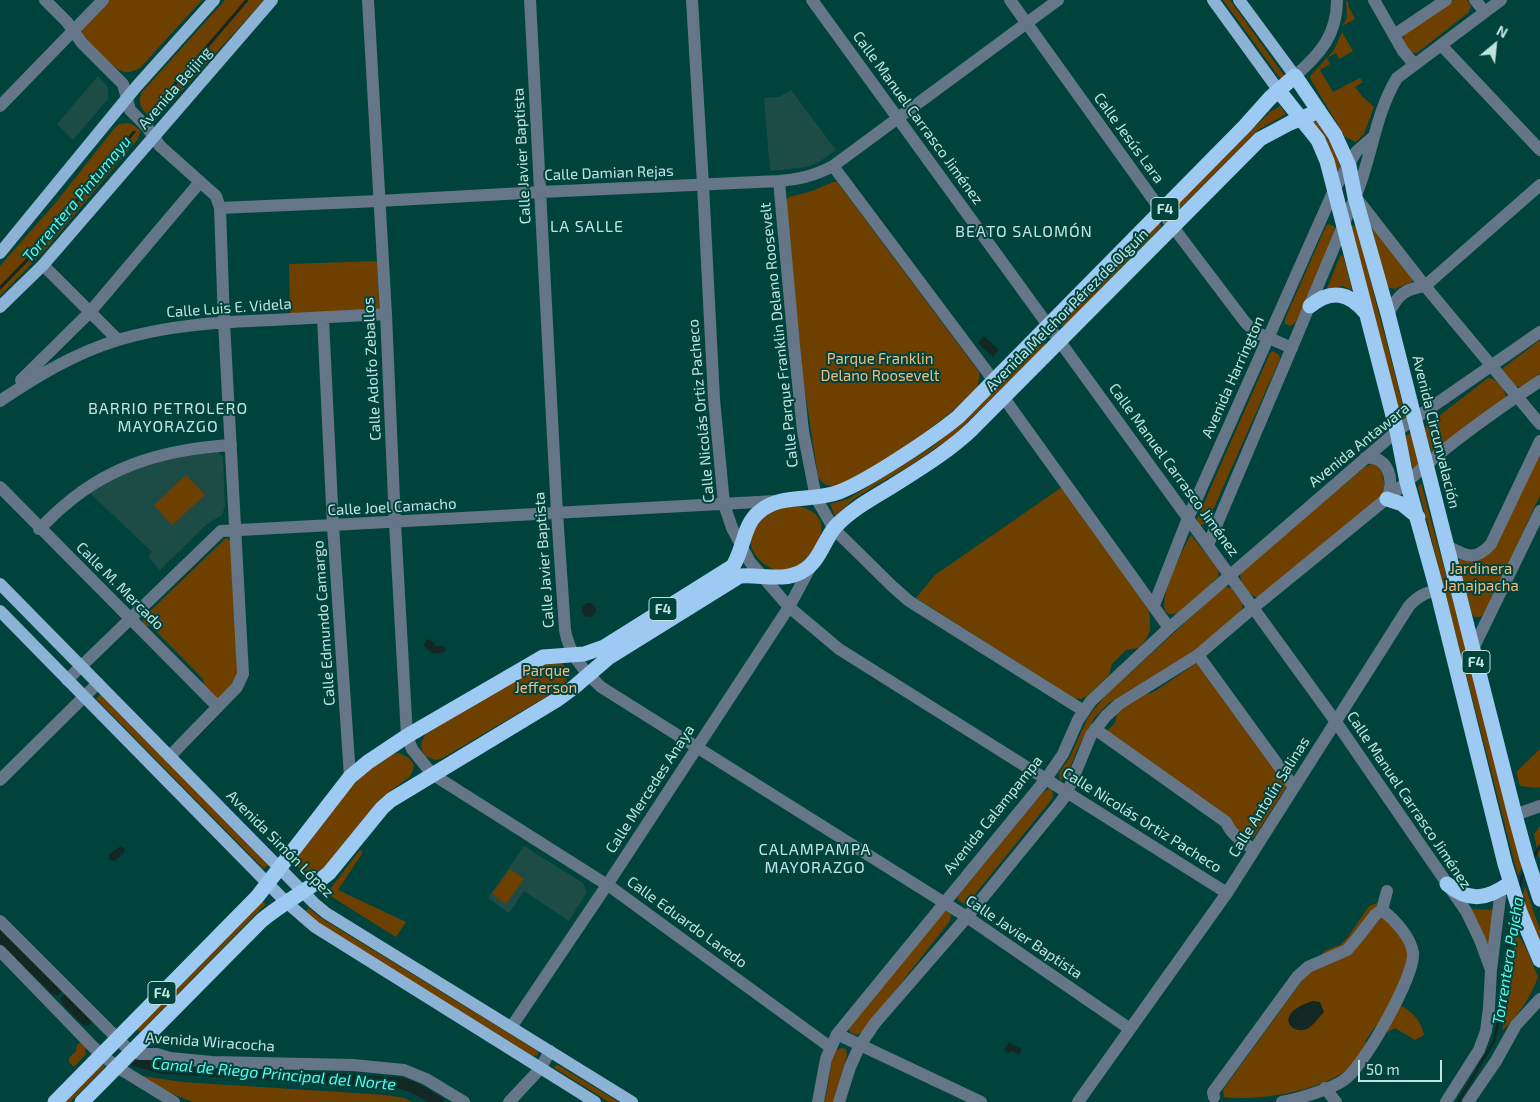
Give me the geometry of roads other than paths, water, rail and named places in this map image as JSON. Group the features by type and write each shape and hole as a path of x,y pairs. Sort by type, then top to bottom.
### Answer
{"highway":[{"name":"Avenida Melchor Pérez de Olguín","path":"816,498 841,491 861,482 923,444 958,417 1295,76"},
{"name":"Avenida Circunvalación","path":"1295,76 1336,135 1349,166 1355,197 1388,314 1515,815 1533,870 1540,899"},
{"path":"1279,91 1301,118"},
{"name":"Avenida Melchor Pérez de Olguín","path":"834,529 858,507 933,461 958,442 1061,342 1260,139 1271,132 1319,111"},
{"name":"F4","path":"1301,118 1324,150 1397,431 1407,482 1437,590 1508,889 1540,960"},
{"path":"1310,306 1329,295 1340,295 1351,298 1367,314"},
{"name":"F4","path":"55,1102 247,908 350,777 368,762 408,736 543,657 594,651 604,647 733,566 742,547 748,524 754,516 768,505 779,501 816,498"},
{"path":"1386,499 1402,504 1418,517"},
{"name":"F4","path":"82,1102 261,921 328,873 386,804 432,774 558,699 608,658 740,576 780,578 792,576 811,566 834,529"},
{"path":"1447,884 1457,892 1468,897 1481,897 1508,889"}],"main road":[{"name":"Avenida Beijing","path":"1,250 126,100 214,0"},
{"name":"Avenida Beijing","path":"0,307 43,265 272,0"},
{"path":"1213,0 1279,91"},
{"name":"Avenida Circunvalación","path":"1240,0 1295,76"},
{"name":"Avenida Simón López","path":"0,584 303,892 326,913 512,1026 550,1052 632,1102"},
{"path":"0,611 286,902 315,928 595,1102"}],"street":[{"path":"45,0 67,22 82,43 123,84 130,110 147,127 153,138 216,196 220,208 224,322 243,674 237,687 170,756"},
{"path":"0,106 103,0"},
{"name":"Calle Adolfo Zeballos","path":"368,0 408,736"},
{"name":"Calle Javier Baptista","path":"530,0 557,513 565,630 567,642 573,654 588,675 601,686 944,902 1130,1029"},
{"name":"Calle Nicolás Ortiz Pacheco","path":"692,0 714,398 724,504 732,528 750,562 788,607 839,649 1227,893"},
{"name":"Calle Manuel Carrasco Jiménez","path":"812,0 1336,722 1466,911 1480,940 1491,970"},
{"name":"Calle Jesús Lara","path":"1010,0 1173,227 1245,322 1255,332 1292,348"},
{"name":"Calle Damian Rejas","path":"220,208 703,185 803,178 819,174 833,166 1058,0"},
{"path":"1295,76 1326,44 1332,34 1337,8 1336,0"},
{"path":"1374,0 1403,51 1414,64"},
{"path":"1394,35 1446,0"},
{"path":"1475,0 1485,12"},
{"path":"1208,545 1363,177 1386,95 1397,78 1501,0"},
{"path":"1442,45 1540,150"},
{"name":"Avenida Harrington","path":"1154,605 1188,518 1334,190 1356,152 1373,137"},
{"path":"833,166 994,381"},
{"name":"Calle Parque Franklin Delano Roosevelt","path":"780,181 801,412 808,463 816,498 834,529 909,601 1084,711"},
{"path":"0,400 90,312 200,182"},
{"path":"1388,314 1394,303 1404,292 1412,288 1425,286 1540,185"},
{"path":"1355,197 1425,286 1540,424"},
{"path":"43,265 118,340"},
{"name":"Calle Luis E. Videla","path":"0,400 39,375 70,359 118,340 170,327 224,322 386,314"},
{"name":"Calle Edmundo Camargo","path":"323,318 333,526 350,777"},
{"name":"Avenida Antawara","path":"1230,575 1397,431 1540,332"},
{"path":"839,1102 847,1074 860,1045 875,1023 966,917 1067,793 1085,745 1106,716 1119,704 1198,655 1426,465 1540,381"},
{"path":"1004,398 1169,628"},
{"path":"1447,546 1467,556 1473,556 1480,554 1491,544 1540,441"},
{"path":"40,529 66,504 95,483 126,466 160,454 187,449 232,445"},
{"path":"1365,458 1376,458 1385,464 1391,486 1386,499"},
{"name":"Calle M. Mercado","path":"0,488 218,708"},
{"name":"Calle Joel Camacho","path":"67,680 221,531 779,501"},
{"path":"1473,649 1540,511"},
{"name":"Calle Mercedes Anaya","path":"512,1026 607,885 788,607 811,566"},
{"name":"Avenida Calampampa","path":"818,1102 826,1059 830,1046 837,1034 1046,779 1063,754 1071,734 1084,711 1102,689 1230,575"},
{"name":"Calle Antolín Salinas","path":"1078,1102 1227,893 1409,606 1417,597 1425,592 1437,590"},
{"path":"1198,655 1294,787"},
{"path":"0,780 98,684"},
{"path":"1095,729 1226,822 1230,832 1254,850"},
{"name":"Calle Eduardo Laredo","path":"408,736 412,749 432,774 607,885 830,1046"},
{"path":"1515,815 1540,806"},
{"path":"1446,1102 1479,1050 1483,1040 1489,1008 1491,970 1508,889"},
{"path":"1213,1100 1213,1092 1297,976 1308,967 1347,950 1375,915 1382,910 1387,891"},
{"path":"1282,1102 1326,1088 1344,1080 1360,1063 1390,1016 1410,970 1413,954 1409,941 1391,917 1382,910"},
{"name":"Avenida Wiracocha","path":"0,921 132,1052 212,1062 353,1065 404,1070 426,1079 464,1102"},
{"path":"0,951 102,1055 117,1067 174,1102"},
{"path":"1468,1102 1496,1060 1516,1025 1540,999"},
{"path":"837,1034 981,1102"},
{"path":"509,1102 540,1069 550,1052"},
{"path":"1326,1088 1336,1102"}],"waterway":[{"name":"Torrentera Pintumayu","path":"152,111 247,0"},
{"name":"Torrentera Pintumayu","path":"0,288 30,257 134,132"},
{"name":"Torrentera Pajcha","path":"1533,858 1540,846"},
{"name":"Torrentera Pajcha","path":"1519,890 1526,870"},
{"name":"Torrentera Pajcha","path":"1458,1102 1494,1041 1503,1001 1510,924 1514,911"},
{"name":"Canal de Riego Principal del Norte","path":"0,935 56,990"},
{"name":"Canal de Riego Principal del Norte","path":"66,1000 86,1020"},
{"name":"Canal de Riego Principal del Norte","path":"135,1061 161,1068 401,1083 415,1088 439,1102"}],"district":[{"name":"LA SALLE","path":"587,227"},
{"name":"BEATO SALOMÓN","path":"1024,232"},
{"name":"BARRIO PETROLERO MAYORAZGO","path":"168,418"},
{"name":"CALAMPAMPA MAYORAZGO","path":"815,859"}],"park label":[{"name":"Parque Franklin Delano Roosevelt","path":"880,368"},
{"name":"Jardinera Janajpacha","path":"1481,578"},
{"name":"Parque Jefferson","path":"546,680"}]}
